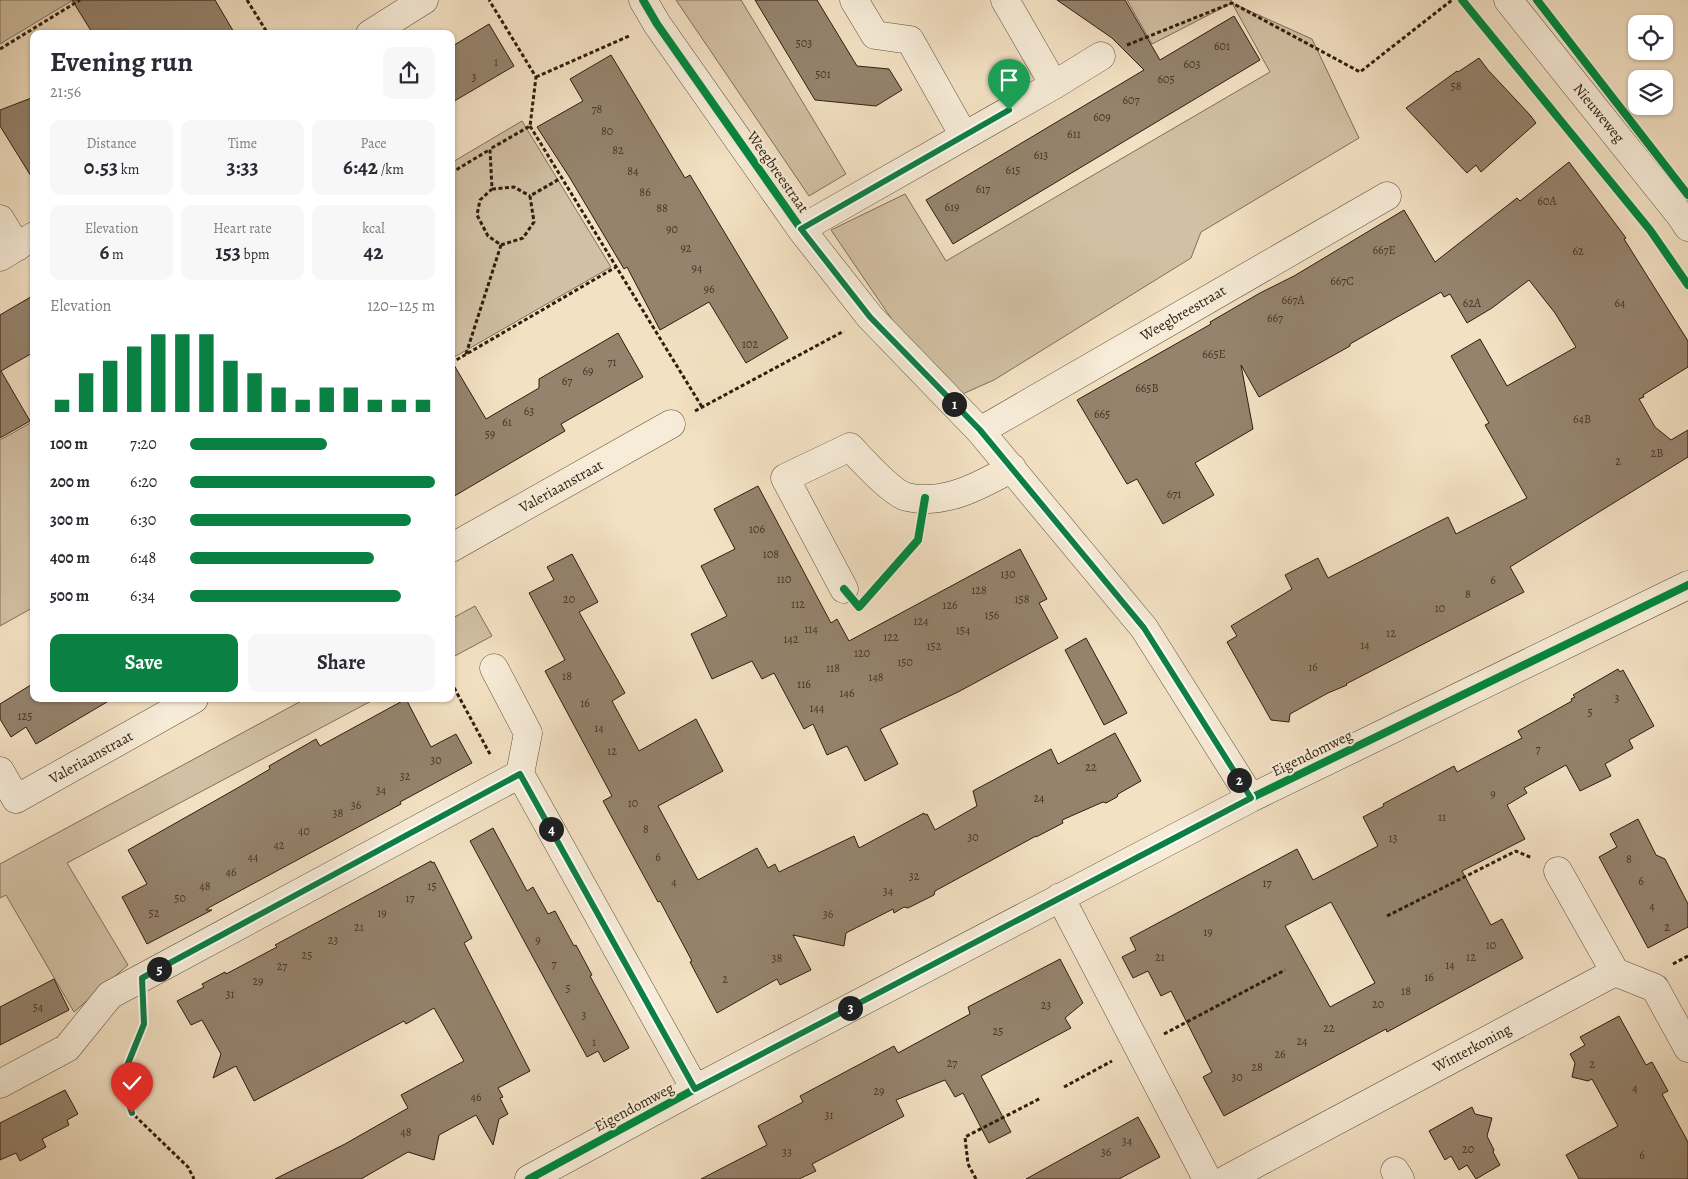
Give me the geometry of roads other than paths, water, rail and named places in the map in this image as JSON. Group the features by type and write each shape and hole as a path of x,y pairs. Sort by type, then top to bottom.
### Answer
{"street":[{"path":"376,30 424,0"},
{"name":"Weegbreestraat","path":"643,0 657,24 801,229 870,317 980,430 1144,628 1251,798"},
{"path":"854,0 875,35 910,40 964,136"},
{"path":"1005,0 1054,85"},
{"name":"Nieuweweg","path":"1508,0 1688,227"},
{"name":"Weegbreestraat","path":"801,229 1054,85 1101,56"},
{"name":"Weegbreestraat","path":"980,430 1387,196"},
{"path":"0,219 17,246"},
{"name":"Valeriaanstraat","path":"455,546 671,424"},
{"path":"844,590 785,478 850,447 879,477 906,497 943,499 982,484 1012,468"},
{"name":"Eigendomweg","path":"529,1179 695,1089 1251,798 1688,585"},
{"path":"494,668 528,733 520,774 695,1089"},
{"name":"Valeriaanstraat","path":"0,771 16,799 189,702"},
{"path":"0,1084 67,1048 110,995 520,774"},
{"path":"1558,870 1614,972 1655,988 1688,1048"},
{"path":"1060,897 1207,1179"},
{"name":"Winterkoning","path":"1227,1179 1614,972"}]}
